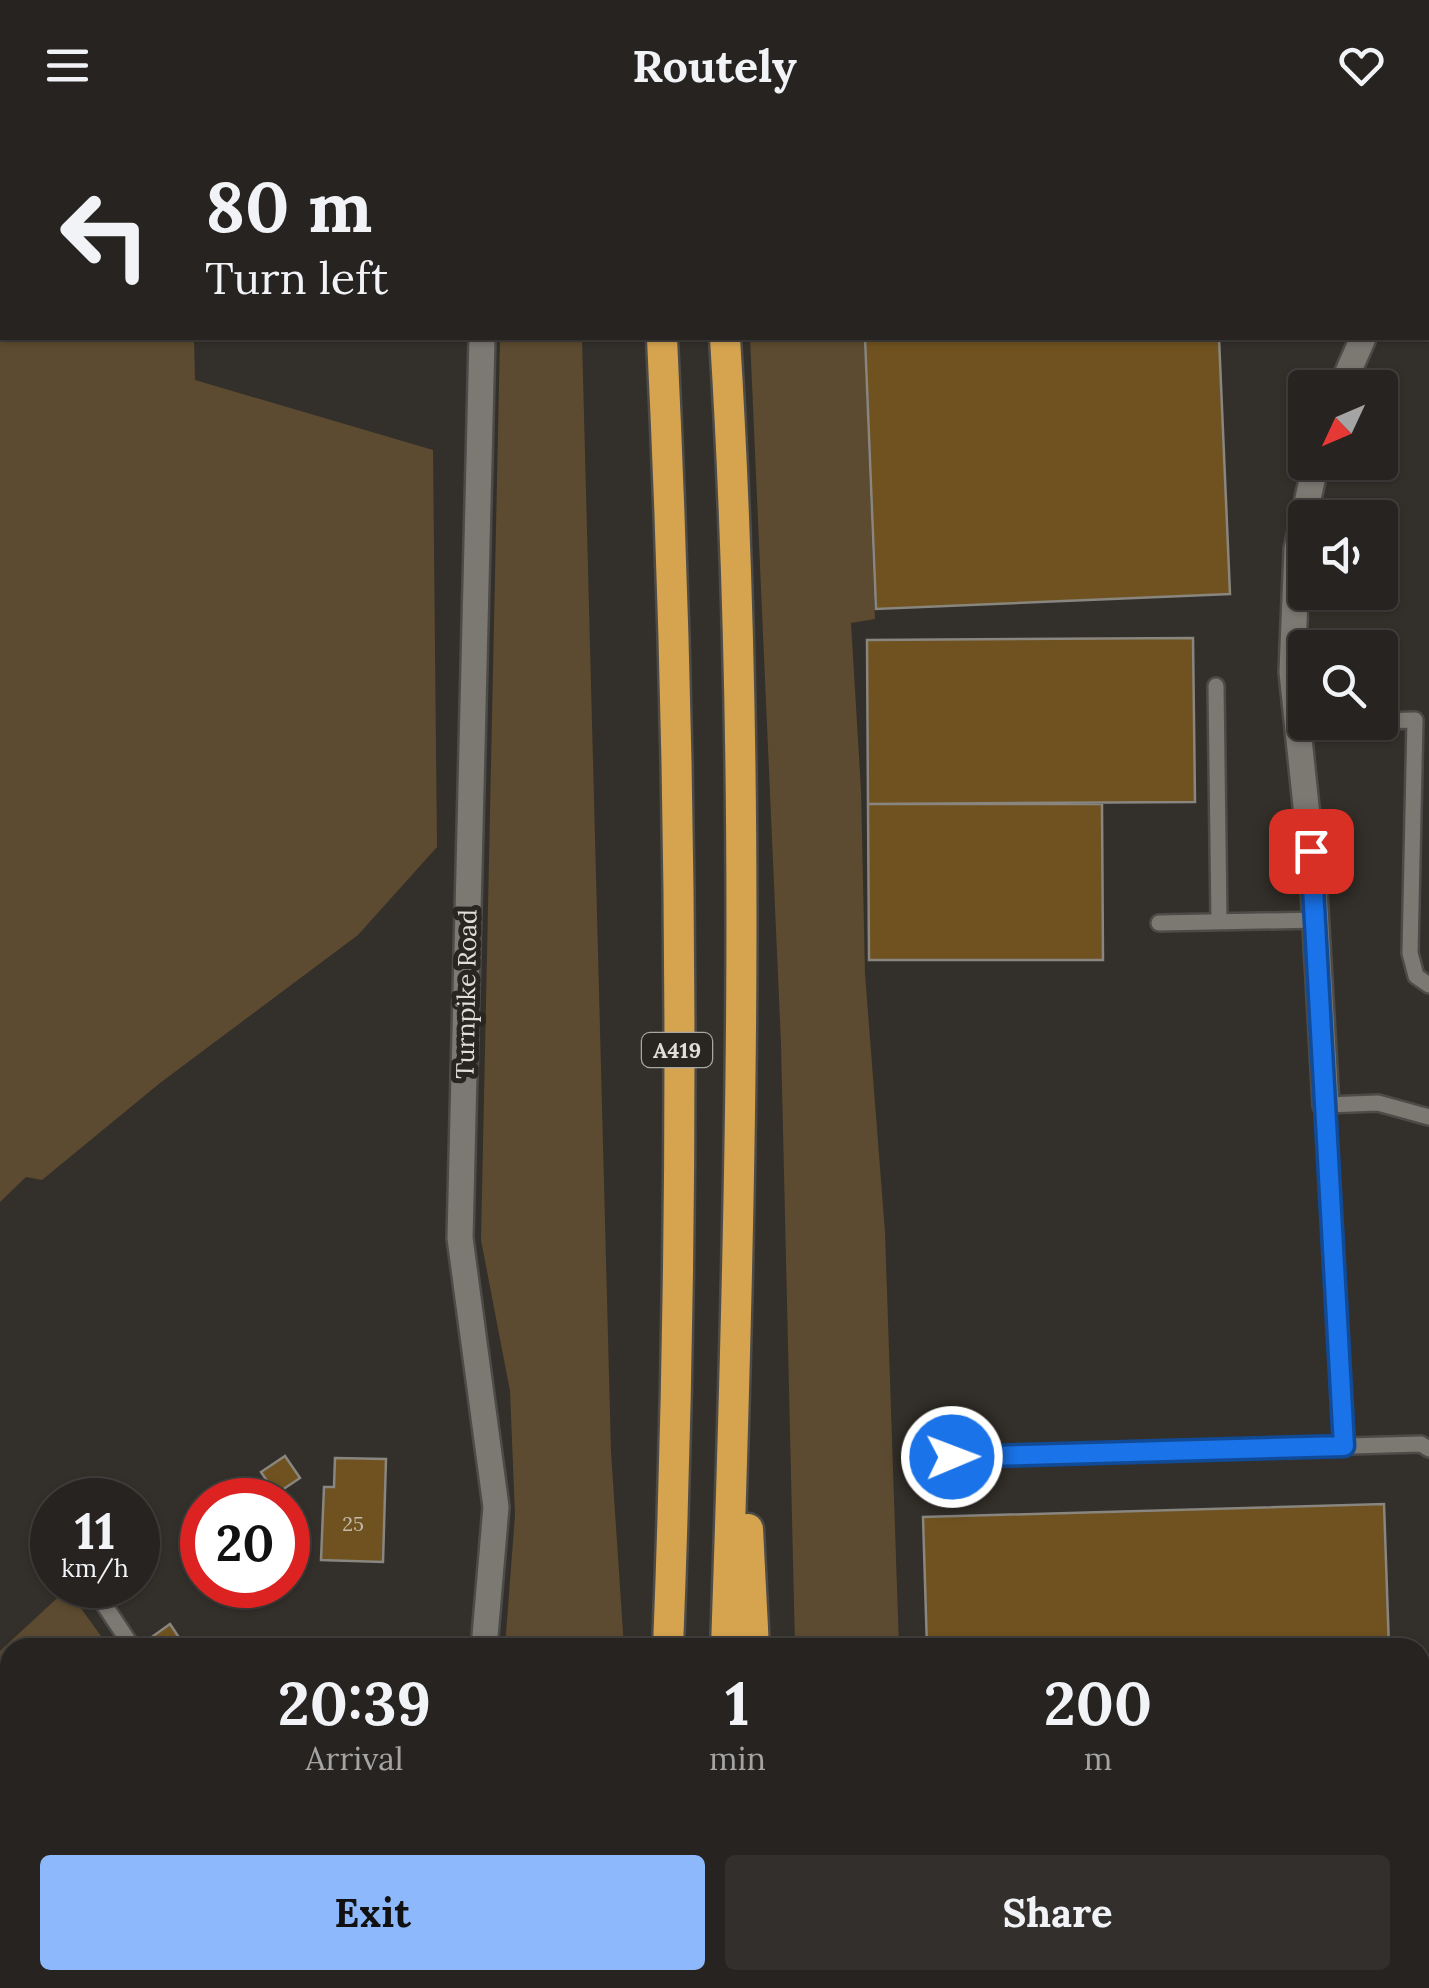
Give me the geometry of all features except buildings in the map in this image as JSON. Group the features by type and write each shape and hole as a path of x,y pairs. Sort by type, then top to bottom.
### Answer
{"highway":[{"name":"A419","path":"662,340 675,606 678,916 668,1638"},
{"name":"A419","path":"725,340 740,858 738,1317 726,1638"},
{"name":"A419","path":"738,1317 754,1638"}],"street":[{"name":"Turnpike Road","path":"482,340 460,1238 496,1507 485,1638"},
{"path":"1349,370 1362,340"},
{"path":"1293,630 1297,549 1312,480"},
{"path":"1298,740 1316,920 1326,1105"}],"lane":[{"path":"1216,686 1219,922"},
{"path":"1398,720 1415,720 1410,953 1416,976 1429,985"},
{"path":"1158,922 1316,920"},
{"path":"1344,1446 1326,1105 1378,1103 1429,1117"},
{"path":"952,1457 1421,1444 1429,1449"},
{"path":"106,1608 126,1638"}],"shaded area":[{"path":"0,340 194,340 195,380 433,450 437,847 358,935 160,1083 42,1180 26,1177 0,1202"},
{"path":"500,340 582,340 611,1452 623,1638 506,1638 515,1515 510,1391 481,1240"},
{"path":"750,340 864,340 875,619 851,623 861,790 865,974 885,1232 899,1638 795,1638 781,1044"},
{"path":"46,1608 81,1608 102,1638 14,1638"}],"route":[{"path":"952,1457 1344,1446 1311,851"}]}
